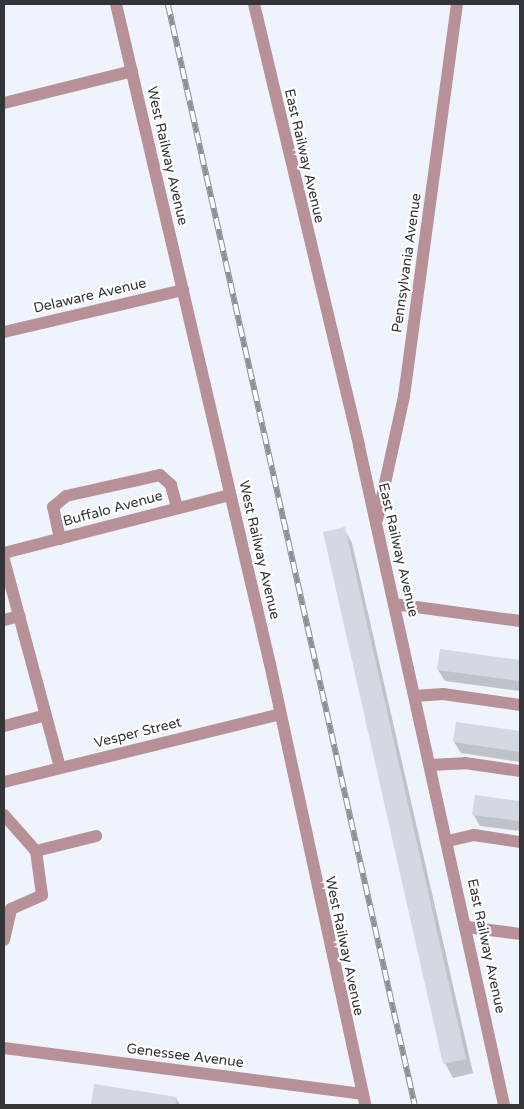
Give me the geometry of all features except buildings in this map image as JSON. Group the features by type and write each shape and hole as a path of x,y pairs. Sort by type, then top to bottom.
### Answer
{"street":[{"name":"West Railway Avenue","path":"116,4 280,714 363,1099"},
{"name":"East Railway Avenue","path":"254,4 448,841 504,1105"},
{"name":"Pennsylvania Avenue","path":"376,524 404,396 457,4"},
{"path":"4,103 132,71"},
{"name":"Delaware Avenue","path":"4,332 183,290"},
{"path":"60,539 53,508 66,496 160,475 171,485 177,508"},
{"name":"Buffalo Avenue","path":"4,553 230,495"},
{"path":"4,560 20,616 44,716 60,768"},
{"path":"394,604 520,621"},
{"path":"4,620 20,616"},
{"path":"415,696 443,694 520,705"},
{"name":"Vesper Street","path":"4,782 280,714"},
{"path":"4,726 44,716"},
{"path":"430,765 465,763 520,771"},
{"path":"4,815 36,851 42,895 11,910 4,940"},
{"path":"448,841 474,835 520,842"},
{"path":"36,851 96,836"},
{"path":"467,927 520,934"},
{"name":"Genessee Avenue","path":"4,1048 363,1099"}],"railway":[{"path":"168,4 415,1105"}]}
